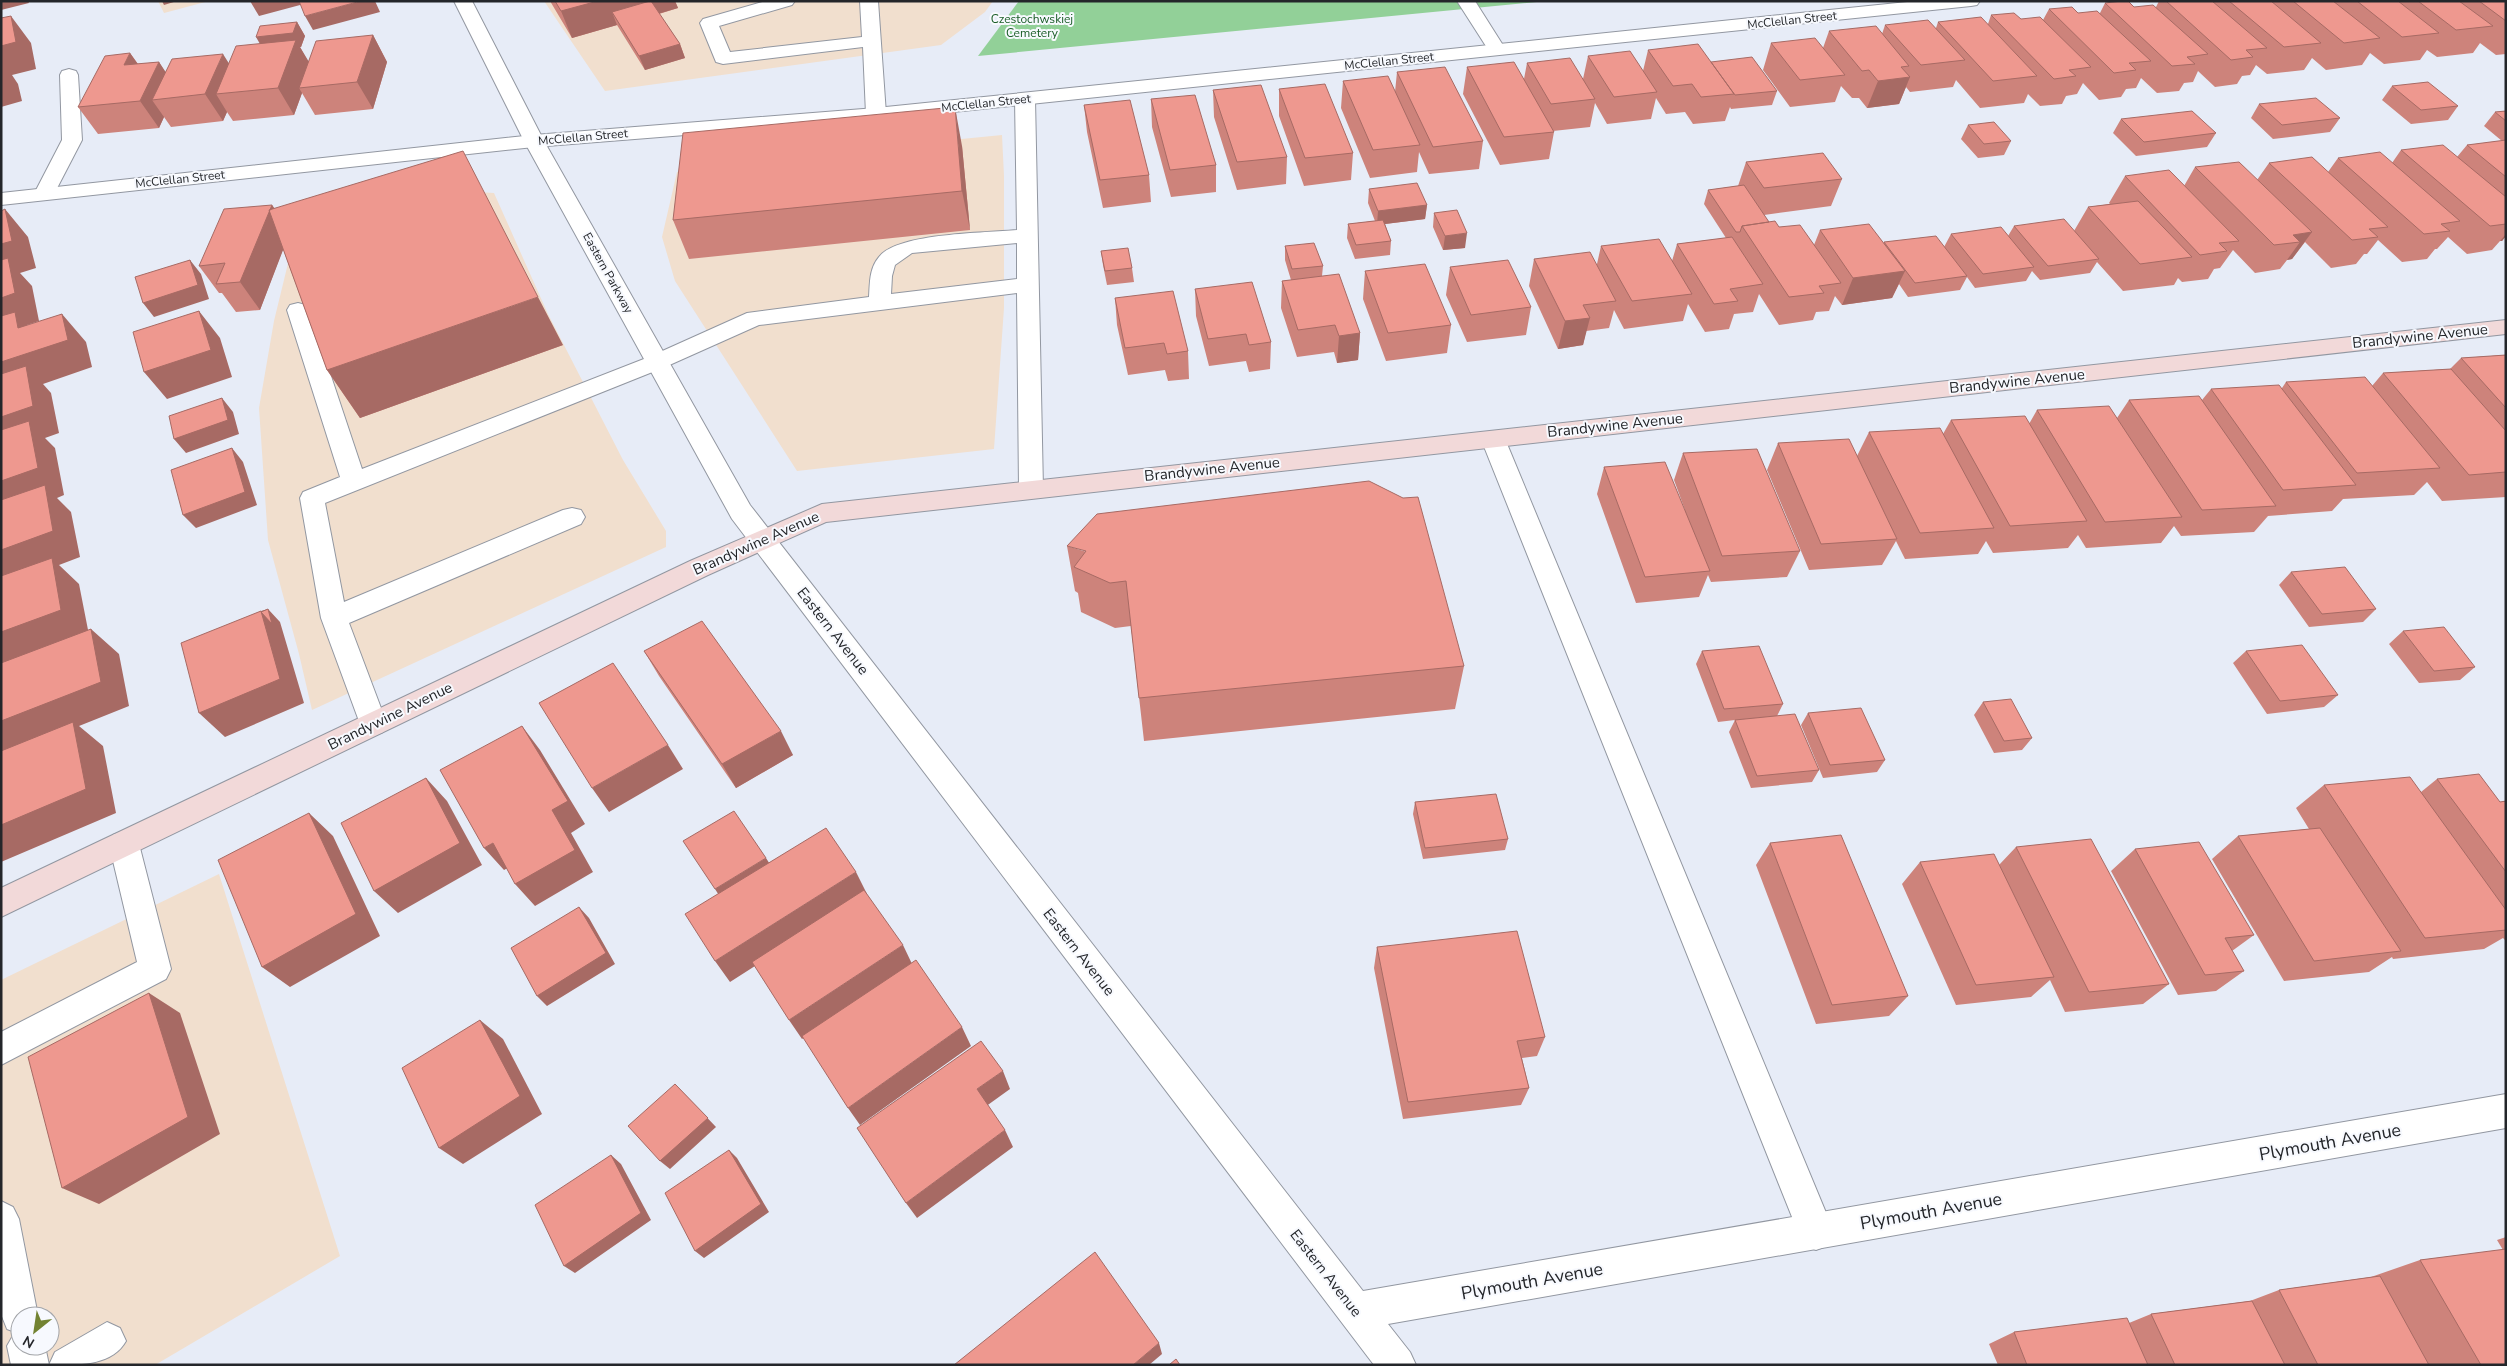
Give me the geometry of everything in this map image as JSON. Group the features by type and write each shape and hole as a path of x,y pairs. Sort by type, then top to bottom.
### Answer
{"main road":[{"name":"Brandywine Avenue","path":"1,903 373,724 822,513 2506,327"}],"street":[{"name":"Eastern Parkway","path":"464,1 534,141 741,512 762,540"},
{"path":"786,1 707,16 723,58 871,41"},
{"path":"869,1 876,114"},
{"path":"1466,1 1497,50"},
{"name":"McClellan Street","path":"1,199 534,141 876,114 1960,2"},
{"path":"44,194 72,140 68,75"},
{"path":"1025,99 1031,489"},
{"path":"880,303 882,269 892,253 908,247 1027,235"},
{"path":"373,724 334,618 312,498 657,362 755,318 1028,285"},
{"path":"298,310 354,482"},
{"path":"1493,439 1816,1232"},
{"path":"334,618 572,517"},
{"name":"Eastern Avenue","path":"762,540 1397,1365"},
{"path":"1,1049 155,969 124,844"},
{"name":"Plymouth Avenue","path":"1356,1311 2506,1111"},
{"path":"1,1219 18,1306"},
{"path":"68,1365 107,1341"}],"shaded area":[{"path":"158,1 209,1 164,13"},
{"path":"544,1 993,1 985,12 941,45 605,91"},
{"path":"1002,135 1004,176 1004,308 994,449 797,471 675,281 662,237 677,172 719,163"},
{"path":"459,191 494,193 548,314 623,460 666,531 666,547 312,710 268,540 259,408 274,321 291,251"},
{"path":"219,874 340,1256 155,1365 1,1365 1,980"}],"green space":[{"name":"Czestochwskiej Cemetery","path":"1019,1 1547,1 978,56"}],"building":[{"path":"299,1 361,1 305,16"},
{"path":"555,1 598,1 561,11"},
{"path":"651,1 680,44 639,56 612,12"},
{"path":"2128,1 2134,7 2153,5 2208,54 2187,57 2195,64 2172,66 2105,3"},
{"path":"2166,1 2212,1 2267,48 2246,50 2253,57 2231,60"},
{"path":"2229,1 2271,1 2321,43 2284,47"},
{"path":"2293,1 2333,1 2380,38 2344,43"},
{"path":"2357,1 2398,1 2439,33 2402,37"},
{"path":"2418,1 2459,1 2493,26 2456,30"},
{"path":"2479,1 2506,1 2506,21"},
{"path":"2072,7 2078,13 2097,11 2151,61 2129,63 2136,70 2114,73 2049,9"},
{"path":"2014,13 2021,19 2040,17 2091,67 2069,70 2076,76 2054,79 1991,15"},
{"path":"11,16 16,42 1,46 1,18"},
{"path":"1981,17 2037,76 1993,81 1938,22"},
{"path":"1928,20 1965,60 1921,65 1885,25"},
{"path":"297,22 293,33 256,37 260,26"},
{"path":"1876,26 1909,66 1901,67 1910,77 1878,81 1869,70 1862,71 1829,31"},
{"path":"373,35 357,82 299,88 316,41"},
{"path":"1815,38 1845,75 1800,80 1771,43"},
{"path":"296,40 278,88 216,94 236,46"},
{"path":"1698,44 1734,94 1701,97 1692,84 1673,86 1648,50"},
{"path":"1630,51 1657,92 1614,97 1588,56"},
{"path":"130,53 124,65 159,62 140,101 78,107 105,56"},
{"path":"223,54 205,94 152,100 172,59"},
{"path":"1752,57 1777,91 1735,95 1711,62"},
{"path":"1570,58 1595,99 1551,104 1527,63"},
{"path":"1514,62 1554,132 1504,137 1467,67"},
{"path":"1445,67 1483,141 1433,147 1397,72"},
{"path":"1388,76 1420,145 1373,150 1343,81"},
{"path":"2428,82 2458,106 2421,110 2392,86"},
{"path":"1325,84 1353,153 1305,158 1279,89"},
{"path":"1261,85 1287,157 1237,162 1213,90"},
{"path":"1195,95 1216,165 1170,170 1151,99"},
{"path":"2316,98 2340,118 2282,125 2259,104"},
{"path":"1130,100 1149,175 1100,180 1084,105"},
{"path":"955,107 962,191 673,220 683,133"},
{"path":"2192,111 2216,133 2144,142 2121,119"},
{"path":"2506,111 2506,121 2495,112"},
{"path":"1994,122 2011,141 1984,144 1968,125"},
{"path":"2506,140 2506,177 2467,145"},
{"path":"2443,145 2506,197 2506,224 2490,226 2401,150"},
{"path":"463,151 538,297 327,370 269,210"},
{"path":"2380,152 2460,221 2441,224 2450,231 2424,234 2338,158"},
{"path":"1823,153 1842,179 1764,188 1746,162"},
{"path":"2312,157 2388,227 2369,229 2378,237 2352,240 2269,163"},
{"path":"2239,162 2312,232 2293,235 2300,242 2274,245 2195,167"},
{"path":"2169,170 2239,241 2219,243 2227,251 2200,255 2125,176"},
{"path":"1417,183 1427,205 1378,211 1369,189"},
{"path":"1744,185 1769,222 1742,226 1740,232 1736,232 1708,190"},
{"path":"2138,201 2192,257 2140,264 2088,207"},
{"path":"272,205 240,282 216,284 225,263 199,266 224,209"},
{"path":"5,209 12,241 1,244 1,211"},
{"path":"1457,210 1467,233 1445,236 1434,213"},
{"path":"2064,219 2099,259 2048,266 2014,226"},
{"path":"1383,220 1391,241 1356,245 1348,224"},
{"path":"1775,221 1779,227 1800,225 1841,283 1819,286 1824,293 1789,297 1742,226"},
{"path":"1869,224 1905,271 1853,278 1820,230"},
{"path":"2001,227 2034,267 1983,274 1951,234"},
{"path":"1936,236 1967,276 1915,283 1884,242"},
{"path":"1732,237 1763,284 1730,289 1738,301 1714,304 1677,244"},
{"path":"1659,239 1692,294 1632,301 1601,246"},
{"path":"1314,243 1323,266 1292,269 1285,246"},
{"path":"1128,248 1132,268 1105,271 1101,251"},
{"path":"1590,252 1616,301 1583,305 1590,318 1565,321 1534,259"},
{"path":"8,258 15,293 1,298 1,260"},
{"path":"190,260 198,285 143,303 135,277"},
{"path":"1508,260 1531,307 1471,315 1450,267"},
{"path":"1425,264 1451,325 1388,333 1365,271"},
{"path":"1339,274 1360,333 1339,336 1335,325 1298,330 1282,281"},
{"path":"1252,282 1271,342 1249,345 1246,334 1208,339 1195,289"},
{"path":"1173,291 1188,351 1167,354 1164,343 1125,348 1115,298"},
{"path":"199,311 211,350 144,372 133,332"},
{"path":"15,312 18,328 62,314 68,340 1,362 1,316"},
{"path":"2506,355 2506,408 2461,358"},
{"path":"26,366 33,406 1,417 1,374"},
{"path":"2451,369 2506,431 2506,472 2469,475 2383,373"},
{"path":"2365,377 2440,468 2357,473 2286,382"},
{"path":"2279,385 2356,485 2283,490 2211,389"},
{"path":"2199,396 2276,506 2202,510 2129,400"},
{"path":"222,398 228,420 174,439 169,416"},
{"path":"2109,406 2182,517 2105,522 2037,410"},
{"path":"2025,416 2087,521 2010,526 1951,420"},
{"path":"29,421 38,468 1,481 1,430"},
{"path":"1940,428 1994,528 1920,533 1869,432"},
{"path":"1849,439 1897,539 1821,544 1778,443"},
{"path":"232,448 245,492 183,515 171,470"},
{"path":"1757,449 1800,551 1722,556 1683,453"},
{"path":"1665,462 1710,571 1645,577 1604,467"},
{"path":"1369,481 1403,498 1418,497 1464,666 1139,698 1126,581 1110,583 1074,567 1086,551 1067,546 1097,514"},
{"path":"45,485 53,531 1,550 1,500"},
{"path":"52,558 61,610 1,632 1,576"},
{"path":"2345,567 2376,609 2322,614 2291,572"},
{"path":"268,609 272,624 261,612"},
{"path":"261,611 280,679 199,713 181,643"},
{"path":"702,621 781,731 722,764 644,651"},
{"path":"2444,627 2475,667 2434,671 2403,631"},
{"path":"91,629 101,682 1,721 1,663"},
{"path":"2302,645 2338,695 2280,701 2246,651"},
{"path":"1759,646 1783,704 1724,709 1702,651"},
{"path":"613,663 668,745 592,788 539,703"},
{"path":"2011,699 2032,738 2004,741 1983,702"},
{"path":"1861,708 1885,760 1830,765 1808,713"},
{"path":"1795,714 1819,770 1757,776 1735,720"},
{"path":"73,722 86,789 1,825 1,751"},
{"path":"522,726 568,801 552,810 575,850 515,884 493,843 484,848 440,770"},
{"path":"2479,774 2500,802 2506,801 2506,872 2437,779"},
{"path":"2410,777 2506,910 2506,930 2425,938 2324,785"},
{"path":"426,778 460,843 374,891 341,823"},
{"path":"1496,794 1508,839 1425,848 1415,802"},
{"path":"734,811 766,858 715,889 683,841"},
{"path":"309,813 356,914 262,967 218,860"},
{"path":"826,828 856,872 715,961 685,914"},
{"path":"2320,828 2401,951 2314,961 2238,836"},
{"path":"1841,835 1908,996 1832,1005 1770,843"},
{"path":"2091,839 2169,984 2089,992 2016,847"},
{"path":"2199,842 2254,935 2225,938 2244,971 2205,975 2135,849"},
{"path":"1994,854 2054,977 1976,985 1920,862"},
{"path":"864,890 903,945 789,1020 752,962"},
{"path":"579,907 606,953 537,996 511,948"},
{"path":"1517,931 1545,1037 1517,1041 1529,1088 1408,1102 1377,947"},
{"path":"916,960 962,1027 848,1108 802,1036"},
{"path":"149,993 188,1117 62,1188 28,1057"},
{"path":"480,1020 520,1096 439,1148 402,1068"},
{"path":"981,1041 1003,1071 977,1089 1005,1130 906,1203 857,1128"},
{"path":"675,1084 708,1118 660,1161 628,1126"},
{"path":"729,1150 761,1204 695,1251 665,1193"},
{"path":"611,1155 641,1213 564,1266 535,1205"},
{"path":"2506,1249 2506,1365 2481,1365 2420,1260"},
{"path":"1095,1252 1159,1343 1133,1365 954,1365"},
{"path":"2380,1276 2429,1365 2318,1365 2279,1290"},
{"path":"2252,1301 2285,1365 2175,1365 2151,1314"},
{"path":"2127,1318 2148,1365 2027,1365 2014,1332"},
{"path":"1176,1359 1180,1365 1169,1365"}]}
